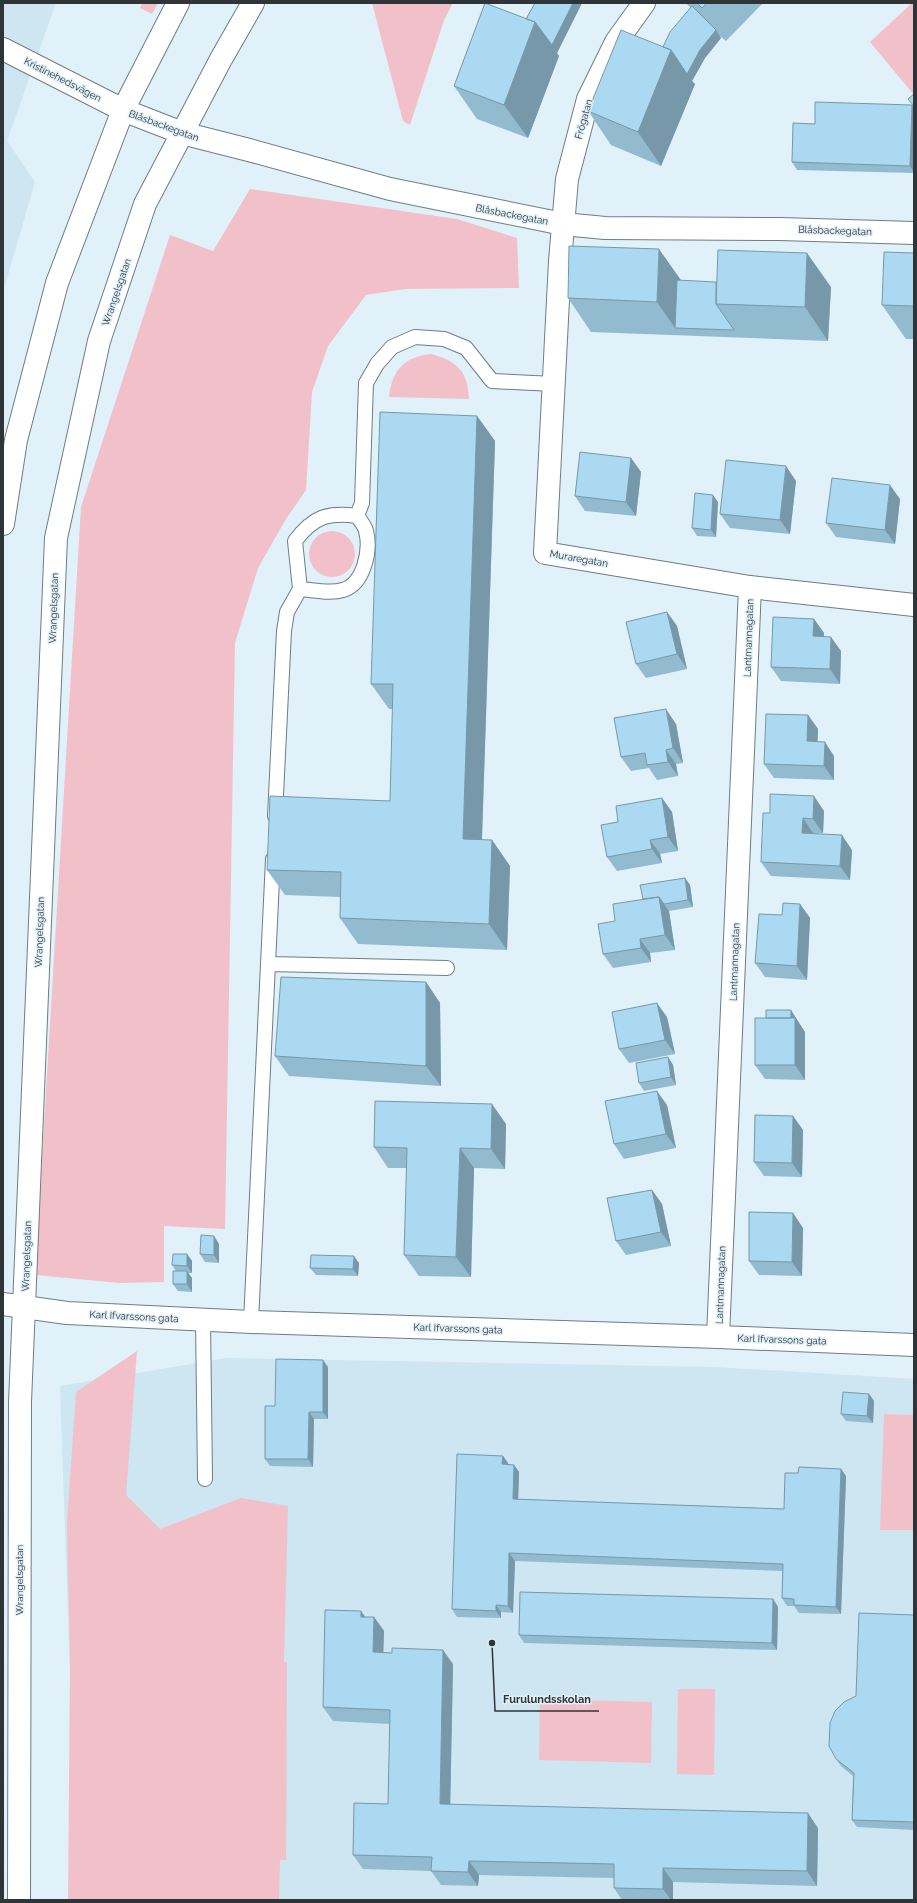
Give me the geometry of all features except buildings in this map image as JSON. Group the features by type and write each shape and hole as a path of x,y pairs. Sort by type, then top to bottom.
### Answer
{"street":[{"path":"3,524 16,440 57,283 123,110 178,3"},
{"name":"Wrangelsgatan","path":"19,1900 20,1402 13,1305 56,538 99,342 145,204 253,3"},
{"name":"Frögatan","path":"563,224 567,179 588,99 616,42 644,3"},
{"name":"Kristinehedsvägen","path":"3,49 123,110"},
{"name":"Blåsbackegatan","path":"123,110 182,133 390,189 563,224 605,228 780,228 914,233"},
{"name":"Muraregatan","path":"563,224 545,553 750,587 914,605"},
{"name":"Lantmannagatan","path":"718,1337 750,587"},
{"name":"Karl Ifvarssons gata","path":"13,1305 67,1313 251,1322 914,1345"}],"lane":[{"path":"357,516 362,503 366,383 377,364 392,347 415,337 444,339 466,348 492,381 554,384"},
{"path":"275,829 284,631 287,612 300,588 295,541 303,530 316,520 330,514 357,516"},
{"path":"300,588 330,592 345,589 357,580 365,565 367,544 366,531 357,516"},
{"path":"251,1322 274,845"},
{"path":"269,964 447,968"},
{"path":"203,1319 206,1479"}],"shaded area":[{"path":"3,3 56,3 7,141 35,182 3,292"},
{"path":"142,3 158,3 152,14 140,8"},
{"path":"372,3 453,3 444,20 410,125 403,121"},
{"path":"912,3 914,3 914,95 870,42"},
{"path":"250,189 457,219 517,238 519,288 405,289 366,295 328,346 312,392 306,490 286,519 258,568 235,643 225,1229 164,1226 164,1282 120,1283 35,1275 81,507 170,235 213,251"},
{"path":"431,354 448,360 459,369 466,381 469,399 389,397 393,379 401,366 413,358"},
{"path":"332,531 345,535 351,541 355,554 351,567 345,573 332,577 319,573 313,567 309,554 313,541 319,535"},
{"path":"137,1351 126,1495 160,1529 241,1498 288,1506 284,1662 287,1662 286,1860 280,1860 279,1900 68,1900 70,1667 67,1522 76,1392"},
{"path":"226,1358 715,1367 914,1379 914,1900 78,1900 60,1386"},
{"path":"884,1414 914,1415 914,1530 880,1530"},
{"path":"678,1689 715,1689 714,1775 677,1774"},
{"path":"540,1699 652,1702 651,1763 539,1760"}],"place":[{"name":"Furulundsskolan","path":"492,1643"}]}
